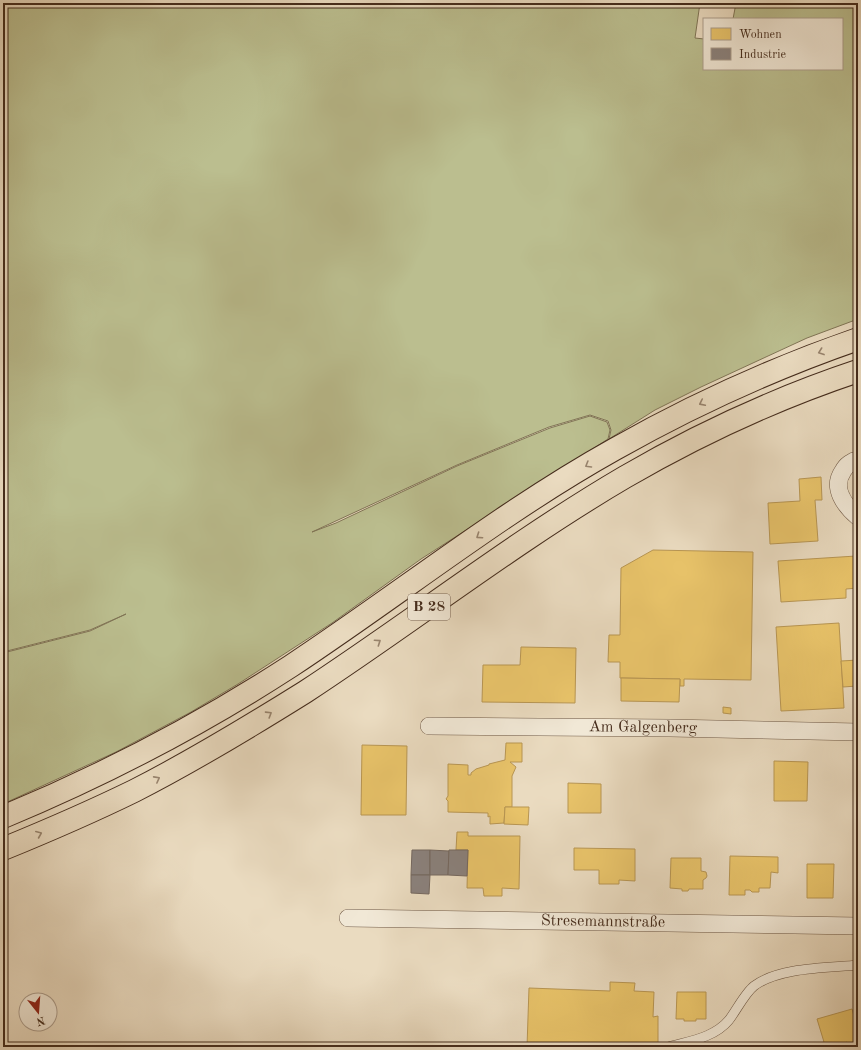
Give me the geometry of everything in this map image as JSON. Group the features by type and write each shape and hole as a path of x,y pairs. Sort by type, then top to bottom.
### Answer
{"highway":[{"name":"B 28","path":"3,817 48,798 153,748 244,696 324,643 519,508 614,450 712,398 769,372 858,339"},
{"name":"B 28","path":"3,849 96,809 133,791 257,722 351,661 534,534 625,477 722,426 808,388 858,371"}],"street":[{"path":"858,460 853,461 844,468 839,476 838,487 841,498 849,510 858,517"},
{"name":"Am Galgenberg","path":"429,726 858,732"},
{"name":"Stresemannstraße","path":"348,918 858,926"}],"lane":[{"path":"668,1047 715,1032 728,1021 754,986 771,977 797,970 858,965"}],"green space":[{"path":"3,3 700,3 695,38 703,39 703,70 843,70 843,18 733,18 736,3 858,3 858,319 807,338 701,387 655,410 609,439 611,430 608,421 590,415 549,427 457,465 312,532 336,523 457,466 550,428 590,416 607,422 610,430 608,439 421,559 332,623 238,684 191,712 116,752 3,804 3,653 90,631 126,614 90,630 3,652"}],"building: Wohnen":[{"path":"821,477 822,500 815,500 818,541 770,544 768,503 800,501 799,479"},
{"path":"653,550 753,552 751,680 684,679 684,686 680,686 680,679 620,678 620,662 608,662 609,635 620,635 621,568"},
{"path":"856,556 858,588 846,589 846,598 781,602 778,561"},
{"path":"839,623 844,708 781,711 776,627"},
{"path":"521,647 576,648 575,703 482,702 483,665 520,665"},
{"path":"858,660 858,693 857,686 843,687 841,661"},
{"path":"621,678 680,679 679,702 621,701"},
{"path":"723,707 731,708 731,714 723,713"},
{"path":"506,743 522,743 522,762 510,762 516,767 512,776 512,807 505,807 504,823 490,824 490,816 488,817 488,813 448,812 448,801 446,799 448,796 448,764 468,765 468,775 471,775 471,773 476,769 505,760"},
{"path":"362,745 407,746 406,815 361,815"},
{"path":"774,761 808,762 807,801 774,801"},
{"path":"568,783 601,784 601,813 568,813"},
{"path":"505,807 529,807 528,825 504,824"},
{"path":"457,832 468,832 468,836 520,836 519,889 502,888 502,896 484,896 483,888 467,888 468,850 456,850"},
{"path":"574,848 635,849 635,881 619,880 619,884 599,884 599,870 574,870"},
{"path":"730,856 778,857 778,873 771,872 770,888 759,888 759,892 745,890 745,895 729,895"},
{"path":"671,858 701,858 701,871 706,872 707,876 703,880 703,889 689,889 688,891 682,891 682,889 670,888"},
{"path":"807,864 834,864 833,898 807,898"},
{"path":"856,872 858,872 858,900 855,900"},
{"path":"610,982 635,983 634,991 654,992 653,1017 658,1016 658,1044 643,1047 527,1047 529,988 610,991"},
{"path":"677,992 706,992 706,1019 684,1021 684,1019 676,1019"},
{"path":"852,1009 858,1030 858,1047 848,1047 847,1042 841,1044 842,1047 815,1047 814,1045 824,1042 817,1019"}],"building: Industrie":[{"path":"412,850 430,850 430,875 411,875"},
{"path":"430,850 449,851 448,875 430,875"},
{"path":"449,850 468,850 467,876 448,875"},
{"path":"411,875 430,875 429,894 411,893"}]}
